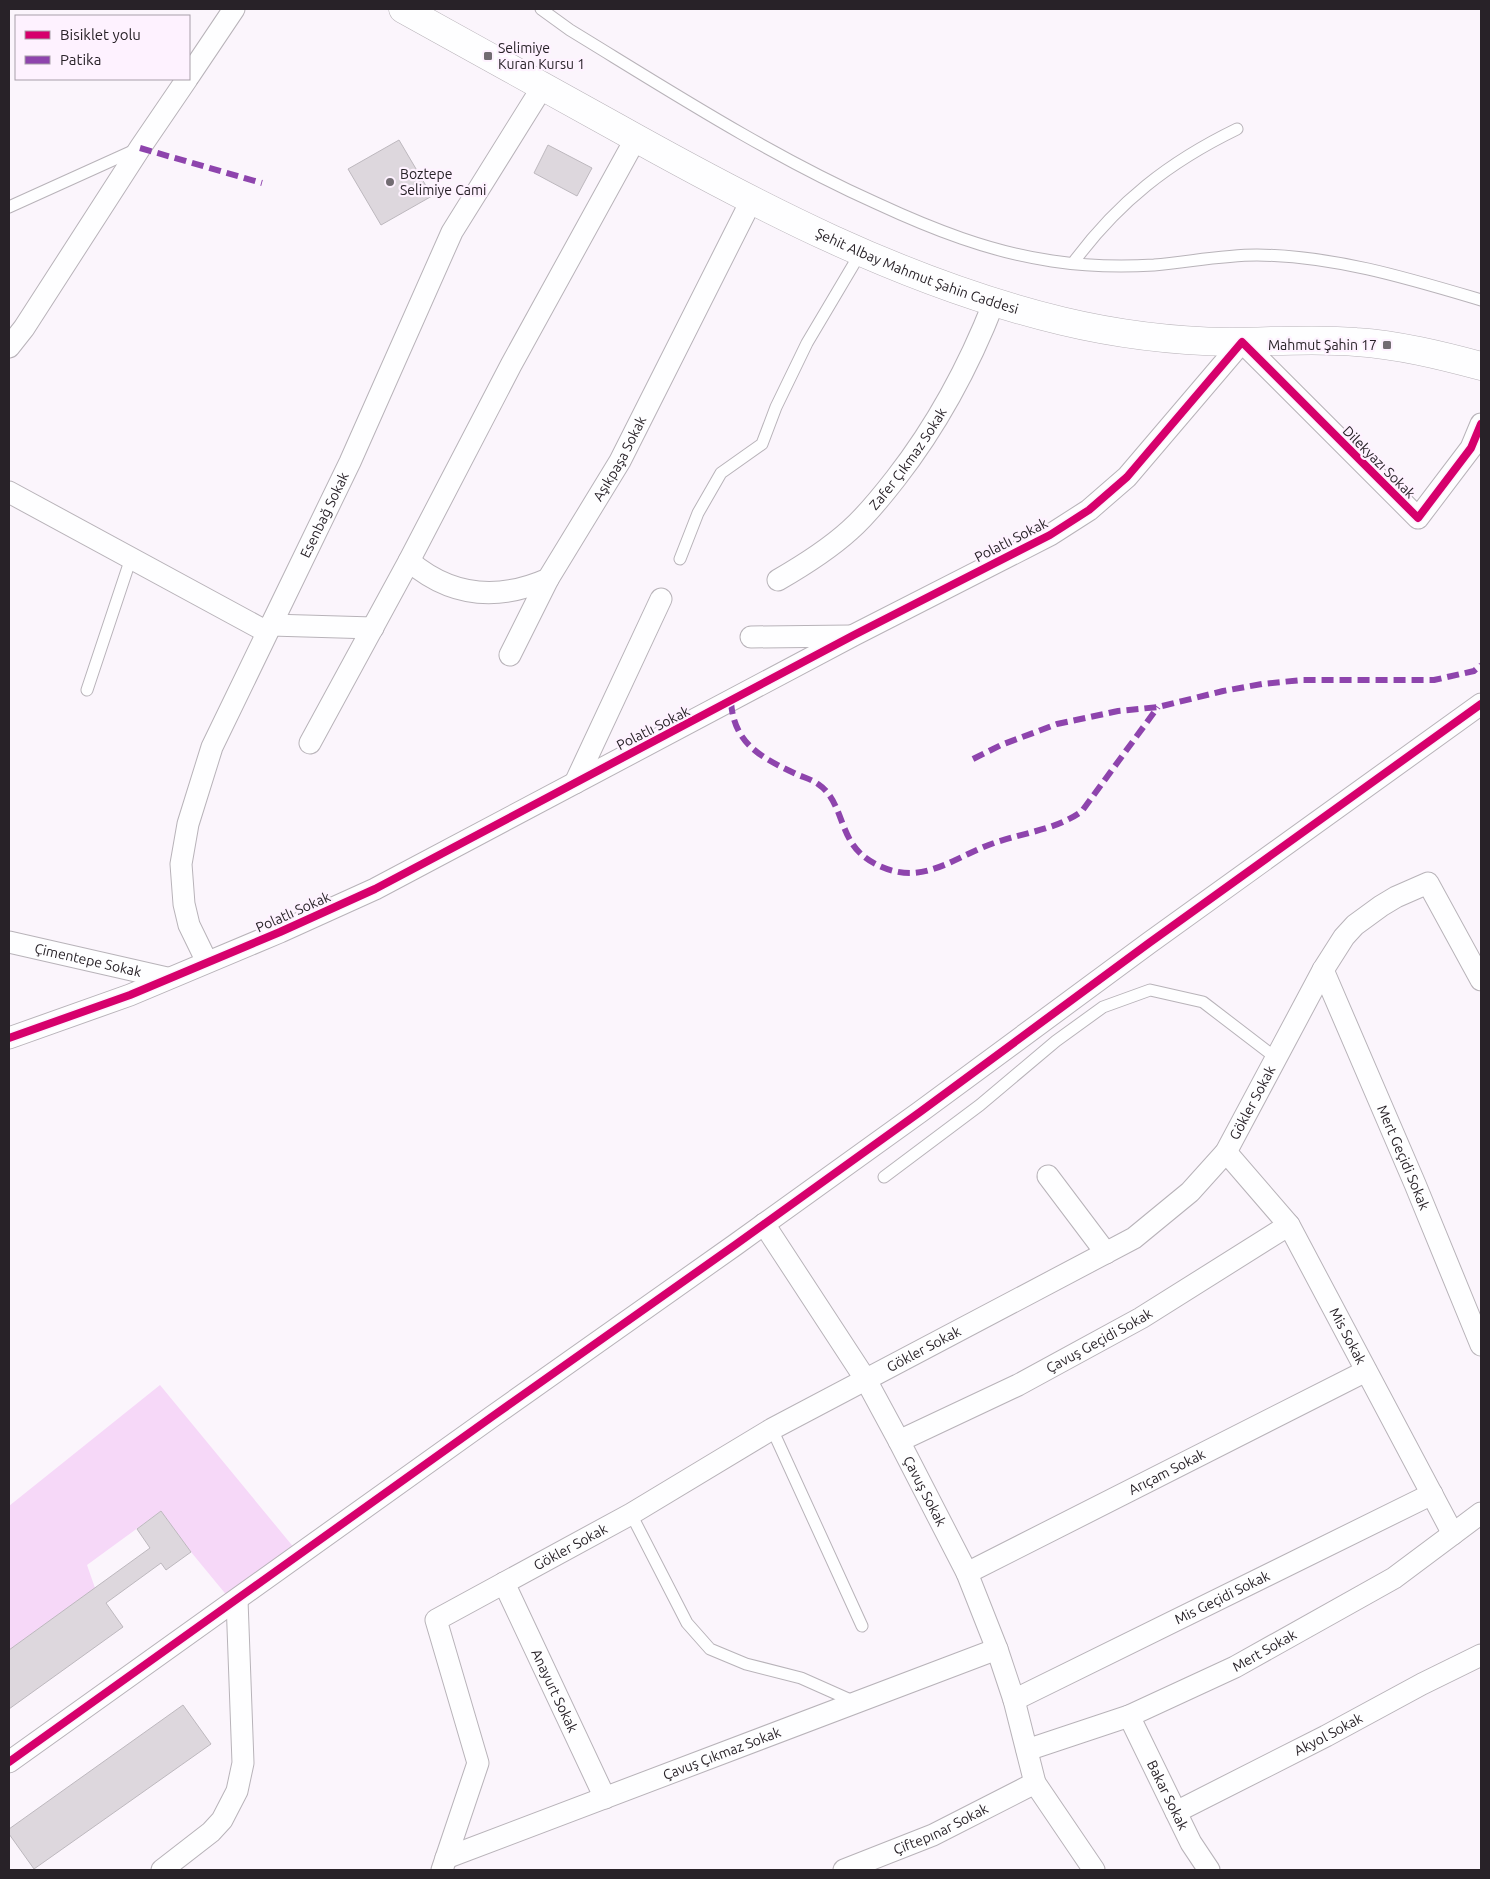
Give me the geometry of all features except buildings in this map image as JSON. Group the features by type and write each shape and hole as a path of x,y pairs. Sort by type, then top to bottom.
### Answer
{"street":[{"path":"190,74 234,9"},
{"name":"Şehit Albay Mahmut Şahin Caddesi","path":"403,9 751,200 861,252 994,302 1062,321 1108,330 1190,340 1358,342 1416,350 1481,366"},
{"path":"9,347 24,328 186,80"},
{"name":"Esenbağ Sokak","path":"207,962 189,924 184,904 181,864 183,843 212,747 350,462 452,232 543,86"},
{"path":"310,743 409,561 506,373 636,138"},
{"name":"Aşıkpaşa Sokak","path":"510,655 548,580 620,461 751,200"},
{"name":"Zafer Çıkmaz Sokak","path":"778,580 817,557 840,538 868,512 894,480 946,404 980,337 994,302"},
{"name":"Dilekyazı Sokak","path":"1242,342 1418,518 1471,448 1481,424"},
{"name":"Polatlı Sokak","path":"9,1038 103,1006 280,932 375,889 854,636 1050,535 1089,510 1127,477 1242,342"},
{"path":"9,492 130,558 269,629 373,628"},
{"path":"409,561 436,580 467,591 510,591 548,580"},
{"path":"576,783 661,599"},
{"path":"751,637 854,636"},
{"path":"9,1762 764,1224 1481,704"},
{"name":"Gökler Sokak","path":"444,1864 478,1763 436,1620 631,1514 772,1429 1134,1238 1190,1192 1226,1152 1323,970 1344,937 1367,915 1396,897 1428,883 1481,980"},
{"name":"Çimentepe Sokak","path":"9,942 167,978"},
{"name":"Mert Geçidi Sokak","path":"1323,970 1415,1184 1481,1346"},
{"name":"Mis Sokak","path":"1226,1152 1288,1225 1453,1534"},
{"path":"1048,1176 1106,1253"},
{"name":"Çavuş Sokak","path":"764,1224 866,1380 900,1441 967,1573 997,1649 1014,1700 1035,1783"},
{"name":"Çavuş Geçidi Sokak","path":"900,1441 1018,1385 1141,1318 1288,1225"},
{"name":"Arıçam Sokak","path":"967,1573 1366,1371"},
{"name":"Mis Geçidi Sokak","path":"1014,1700 1432,1494"},
{"name":"Mert Sokak","path":"1027,1750 1129,1716 1234,1667 1394,1578 1481,1513"},
{"name":"Anayurt Sokak","path":"504,1583 605,1798"},
{"path":"162,1870 211,1832 222,1820 237,1791 243,1763 237,1600"},
{"name":"Çavuş Çıkmaz Sokak","path":"444,1864 605,1798 997,1649"},
{"name":"Akyol Sokak","path":"1176,1812 1326,1736 1481,1654"},
{"name":"Bakar Sokak","path":"1129,1716 1191,1843 1210,1870"},
{"path":"1035,1783 1094,1870"},
{"name":"Çiftepınar Sokak","path":"844,1870 933,1835 1035,1783"}],"lane":[{"path":"541,9 570,30 726,126 783,158 840,187 959,238 1020,255 1073,263 1145,265 1253,255 1331,261 1365,267 1481,300"},
{"path":"1073,263 1110,218 1144,186 1186,156 1237,129"},
{"path":"9,207 140,148"},
{"path":"680,559 698,513 721,473 762,444 776,407 804,350 861,252"},
{"path":"87,690 130,558"},
{"path":"884,1177 980,1105 1056,1041 1103,1007 1150,990 1203,1002 1276,1058"},
{"path":"772,1429 862,1626"},
{"path":"631,1514 687,1622 710,1650 746,1664 801,1678 856,1703"}],"shaded area":[{"path":"160,1385 300,1555 233,1603 191,1552 161,1511 87,1565 95,1588 9,1650 9,1506"}],"marked path":[{"path":"140,148 262,183"},
{"path":"973,759 1001,745 1057,724 1118,711 1158,707 1223,691 1262,684 1302,680 1434,680 1474,671 1481,665"},
{"path":"731,702 737,728 751,747 770,761 815,782 826,791 832,799 848,837 861,854 885,868 906,873 924,872 934,869 994,843 1062,822 1082,811 1158,707"}],"cycle path":[{"path":"9,1038 130,995 280,932 375,889 854,635 1050,535 1089,510 1127,477 1242,342 1418,518 1471,448 1481,424"},
{"path":"9,1762 735,1245 1481,704"}],"place":[{"name":"Selimiye Kuran Kursu 1","path":"488,56"},
{"name":"Boztepe Selimiye Cami","path":"390,182"},
{"name":"Mahmut Şahin 17","path":"1387,345"}]}
